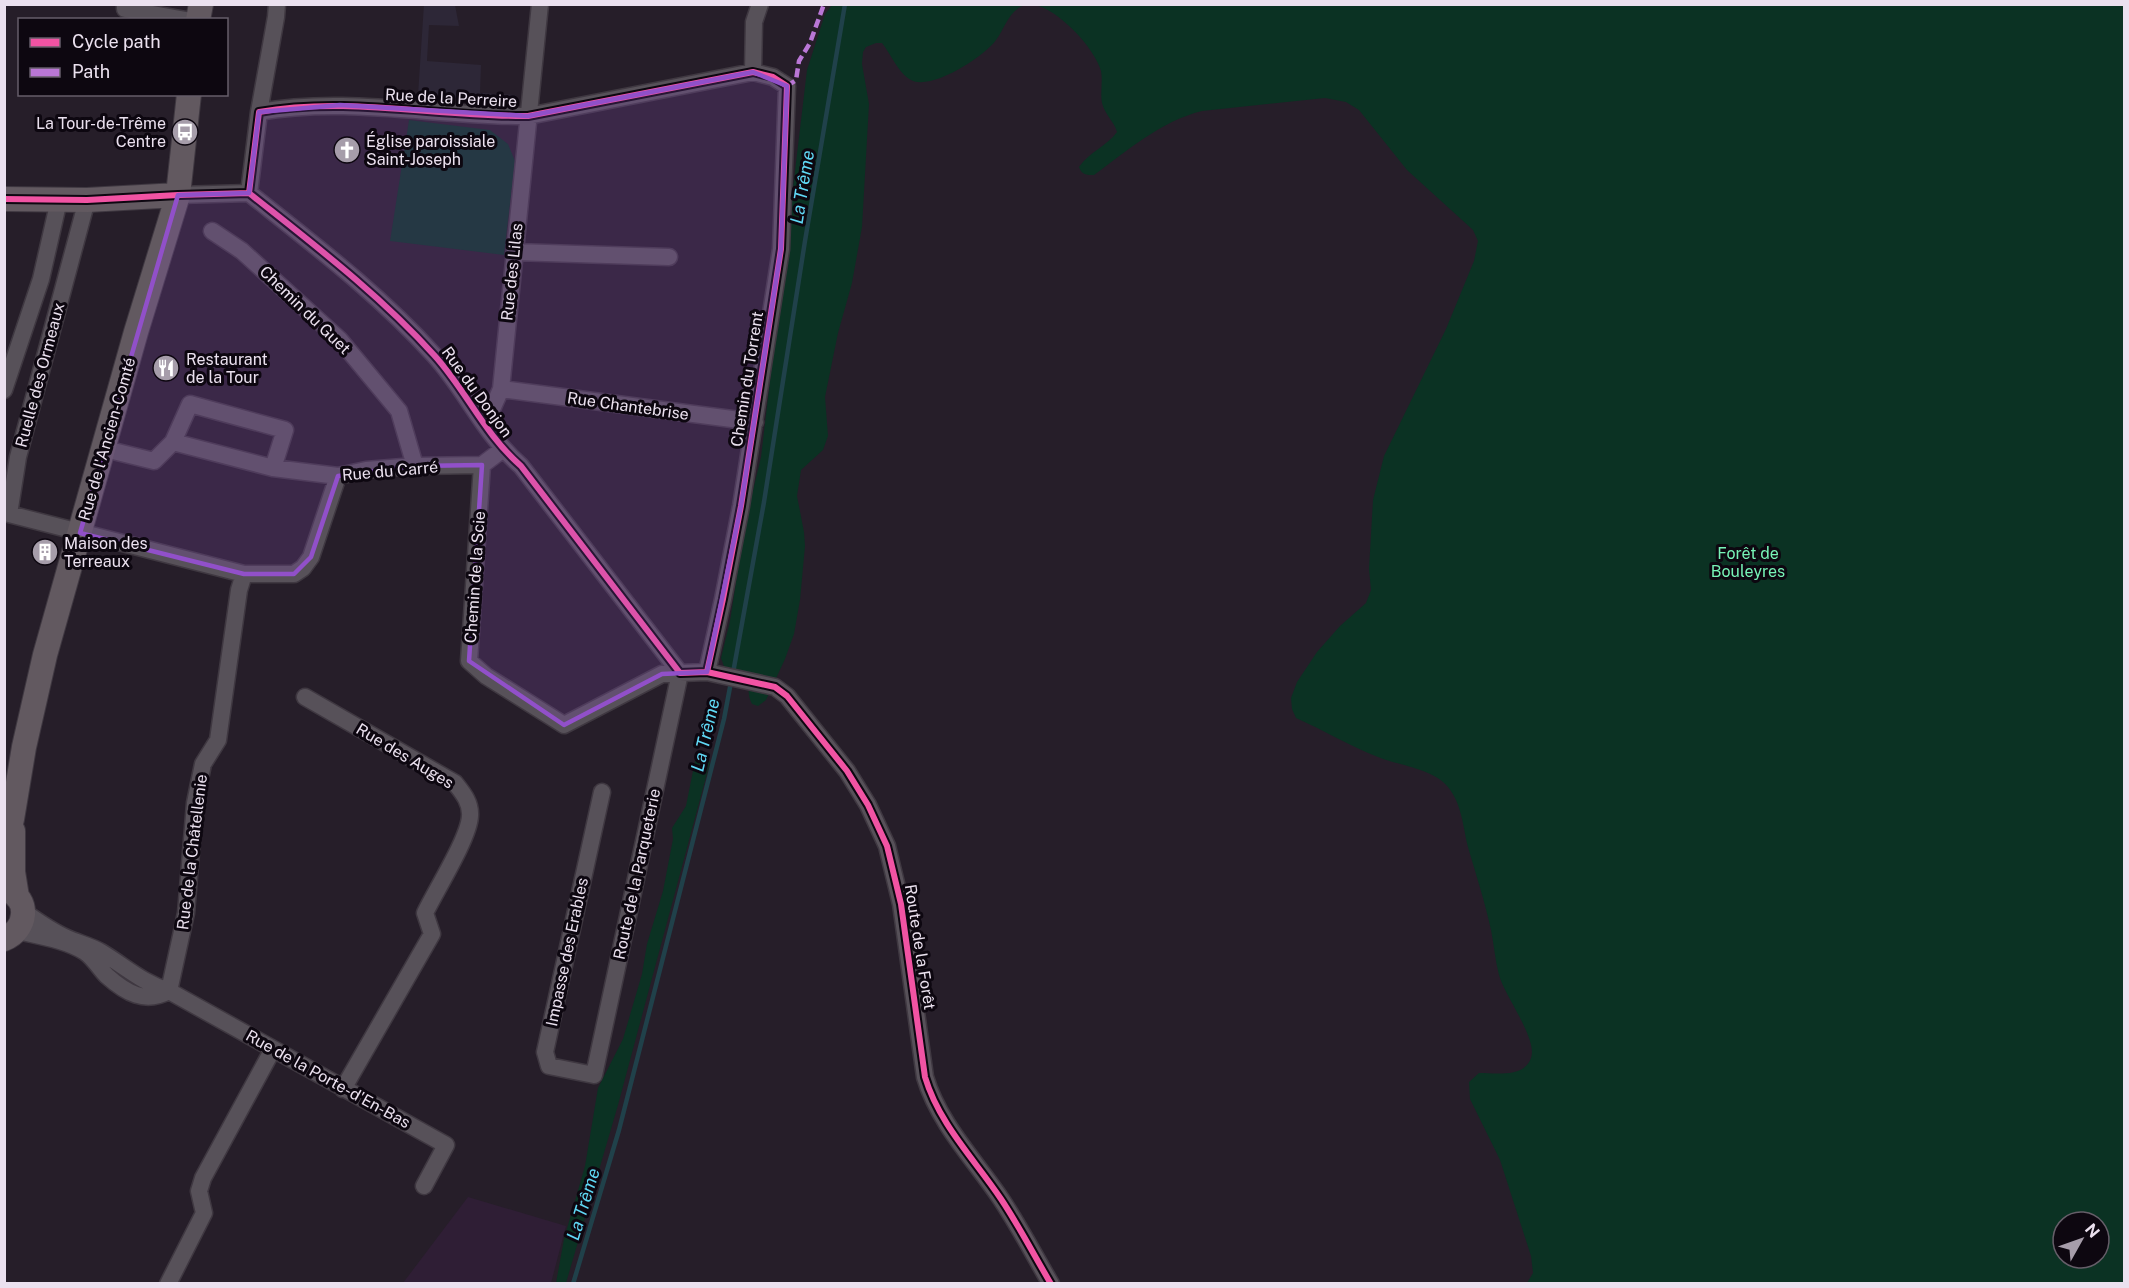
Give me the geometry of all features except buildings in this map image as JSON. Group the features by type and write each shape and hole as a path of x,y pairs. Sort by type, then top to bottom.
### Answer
{"main road":[{"name":"Rue de l'Ancien-Comté","path":"4,848 45,655 105,449 136,332 178,195 189,96"},
{"path":"4,199 87,200 178,195"},
{"name":"Rue de l'Ancien-Comté","path":"12,819 14,913"}],"street":[{"path":"125,4 124,9 175,18"},
{"path":"178,195 249,194 277,4"},
{"name":"Rue des Lilas","path":"485,426 501,389 540,4"},
{"path":"753,72 754,22 760,4"},
{"name":"Rue de la Perreire","path":"260,112 288,107 340,105 528,116 753,72"},
{"name":"Chemin du Torrent","path":"712,673 755,422 781,249 787,86 773,77 753,72"},
{"name":"Rue du Donjon","path":"249,194 328,256 408,327 437,358 502,450 521,466 680,673"},
{"path":"4,390 41,279 59,200"},
{"name":"Ruelle des Ormeaux","path":"80,533 9,514 11,454 87,200"},
{"name":"Chemin du Guet","path":"212,231 242,251 340,340 399,411 416,466"},
{"path":"515,252 669,257"},
{"name":"Rue Chantebrise","path":"501,389 755,422"},
{"path":"105,449 154,461 173,442 190,404 285,430 273,468"},
{"name":"Rue du Carré","path":"173,442 273,468 338,476 366,470 416,466 482,465"},
{"path":"482,465 502,450"},
{"name":"Chemin de la Scie","path":"482,465 469,661 486,676 564,725 662,674 680,673"},
{"path":"80,533 244,574 294,574 303,568 311,557 338,476"},
{"name":"Rue de la Châtellenie","path":"169,991 186,913 195,803 203,764 218,740 239,590 244,574"},
{"path":"680,673 712,673"},
{"name":"Route de la Parqueterie","path":"594,1075 680,673"},
{"name":"Route de la Forêt","path":"712,673 776,687 787,696 820,735 860,791 877,822 891,862 901,904 929,1092 941,1115 1002,1200 1051,1284"},
{"name":"Rue des Auges","path":"305,697 454,783 466,796 471,814 467,831 425,913 432,934 343,1089"},
{"name":"Impasse des Erables","path":"594,1075 549,1066 545,1052 602,792"},
{"path":"14,913 54,940 84,952 106,975 124,989 145,998 158,997 169,991"},
{"name":"Rue de la Porte-d'En-Bas","path":"169,991 446,1145 424,1186"},
{"path":"168,1284 204,1213 199,1191 202,1178 273,1049"}],"highlighted area":[{"path":"753,72 787,86 781,249 741,506 707,672 662,674 564,725 469,661 482,465 415,466 338,476 311,557 294,574 244,574 80,533 178,195 249,193 259,112 340,105 528,116"}],"shaded area":[{"path":"424,4 455,5 459,26 429,25 427,61 481,65 480,93 516,95 513,102 418,95"},
{"path":"468,1197 566,1226 551,1283 403,1283"}],"green space":[{"path":"832,5 1025,5 1011,15 990,47 969,63 944,77 931,81 920,82 906,77 882,43 866,47 863,52 862,64 869,104 862,227 852,283 838,333 825,397 828,436 823,450 801,470 797,496 805,546 794,634 766,700 758,706 752,704 749,696 749,674 746,671 725,669 721,658 730,621 745,524 761,457 807,70 825,14"},
{"name":"Forêt de Bouleyres","path":"1034,5 2124,5 2124,1283 1527,1283 1533,1273 1531,1256 1500,1160 1470,1099 1469,1082 1479,1073 1501,1074 1522,1069 1531,1058 1532,1050 1530,1040 1499,975 1489,920 1456,801 1448,787 1433,776 1368,753 1296,718 1291,698 1297,682 1317,652 1340,626 1366,603 1371,590 1369,569 1373,500 1384,456 1446,329 1474,261 1478,241 1473,230 1407,170 1359,110 1346,102 1325,98 1202,111 1159,129 1094,175 1081,172 1079,167 1088,157 1117,132 1102,103 1102,75 1097,62 1083,41 1053,13"},
{"path":"409,120 490,130 508,144 515,161 504,255 390,241"},
{"path":"704,753 710,762 618,1105 566,1283 556,1283 564,1239 585,1166 598,1088 623,1039 663,891 673,839 672,828 686,806 696,756"}],"waterway":[{"name":"La Trême","path":"733,673 764,502 845,4"},
{"name":"La Trême","path":"573,1284 619,1130 724,719 731,682"}],"marked path":[{"path":"787,86 796,80 799,61 810,43 824,4"}],"cycle path":[{"path":"4,199 87,200 249,193 259,112 292,108 359,106 528,116 753,72 773,77 787,86 781,249 741,506 707,672"},
{"path":"249,193 368,290 434,355 496,440 521,466 680,673 707,672 775,687 787,696 847,771 868,805 887,846 901,904 925,1077 931,1094 958,1141 1008,1209 1051,1284"}],"place":[{"name":"La Tour-de-Trême Centre","path":"185,132"},
{"name":"Église paroissiale Saint-Joseph","path":"347,150"},
{"name":"Restaurant de la Tour","path":"166,368"},
{"name":"Maison des Terreaux","path":"45,552"}]}
